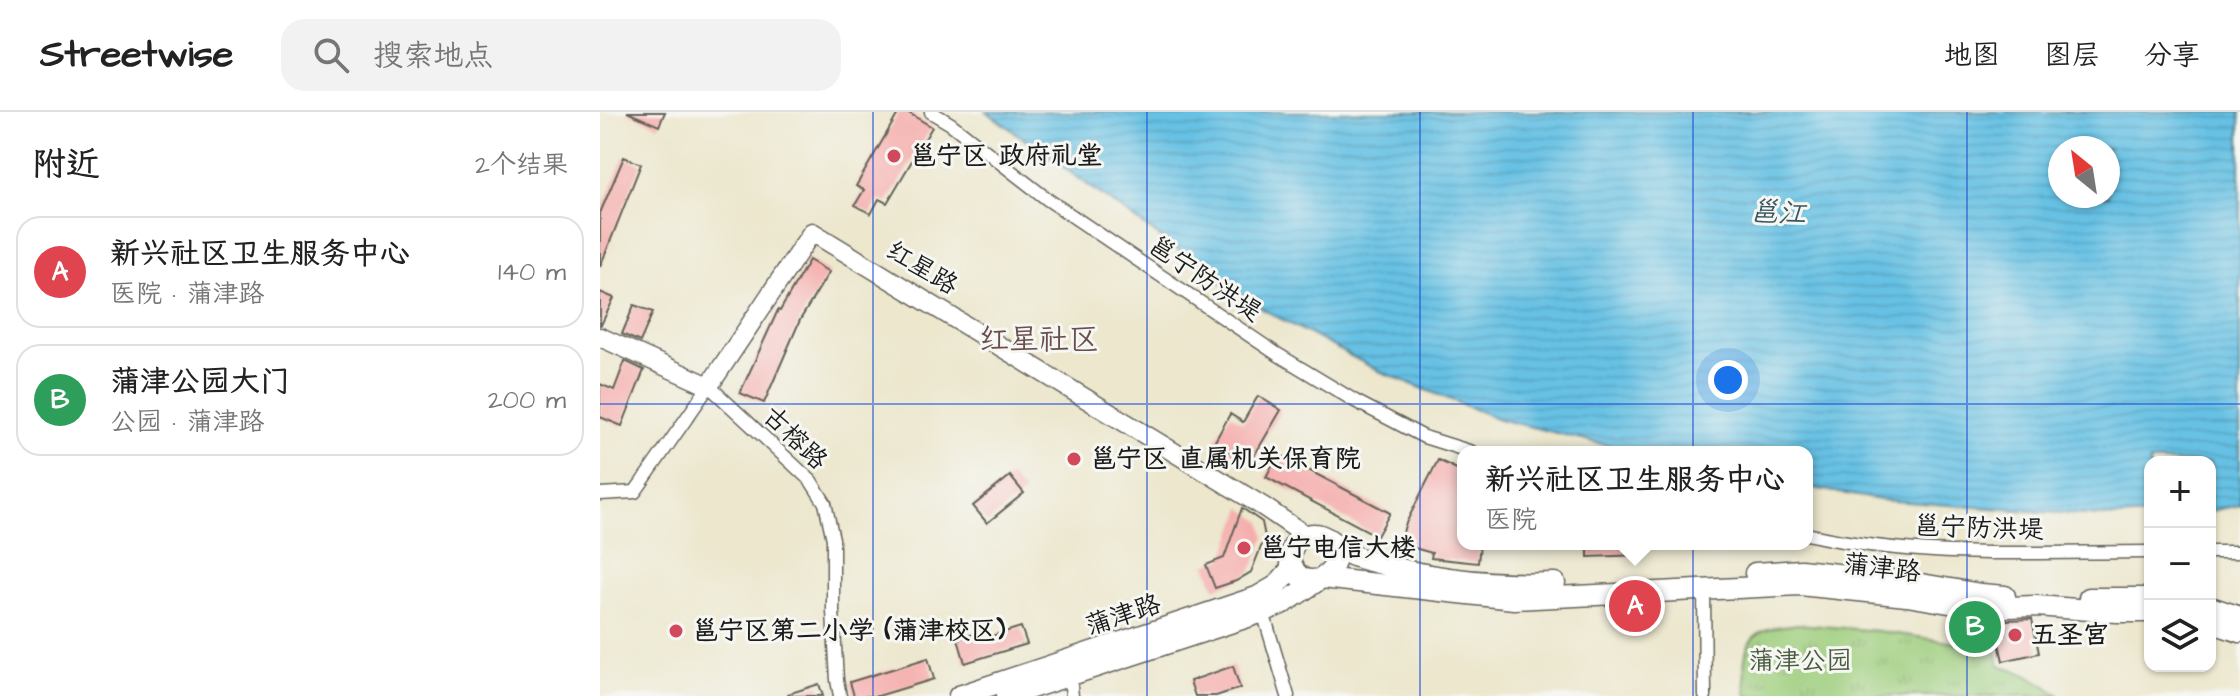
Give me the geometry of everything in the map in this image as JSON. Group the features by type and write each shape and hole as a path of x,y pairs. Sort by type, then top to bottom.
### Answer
{"main road":[{"name":"红星路","path":"709,386 812,232 1305,535"},
{"path":"600,337 709,386"},
{"name":"蒲津路","path":"2144,598 1981,594 1801,570 1514,585 1405,570 1353,556 1321,535 1305,535 1291,552 1296,572 1308,579 1514,599 1800,585 1907,596 1979,608 2036,606 2144,612"},
{"path":"1322,578 1335,564 1333,544"},
{"name":"蒲津路","path":"959,696 1257,597 1284,579 1293,567"},
{"name":"蒲津路","path":"1007,696 1071,686 1263,612 1286,602 1322,578"},
{"path":"2216,609 2240,617"},
{"path":"2216,624 2240,632"}],"street":[{"name":"邕宁防洪堤","path":"931,112 1047,199 1277,354 1355,401 1424,437 1457,447"},
{"path":"600,494 635,492 709,386"},
{"name":"古榕路","path":"709,386 811,481 825,503 833,539 833,611 840,696"},
{"name":"邕宁防洪堤","path":"1813,535 1839,541 1955,553 2144,552"},
{"path":"2216,552 2240,552"},
{"path":"1704,588 1705,696"},
{"path":"1263,612 1288,696"}],"green space":[{"name":"蒲津公园","path":"1798,624 1878,631 1970,645 1995,645 1999,665 2031,677 2060,696 1747,696 1745,661 1749,644 1769,628"}],"water":[{"name":"邕江","path":"987,112 2240,112 2240,505 2216,510 2216,456 2144,456 2144,515 2115,517 1880,500 1813,488 1813,446 1610,446 1499,419 1379,371 1251,303"}],"building":[{"path":"627,112 665,112 659,126"},
{"name":"邕宁区 政府礼堂","path":"899,112 907,112 932,127 887,203 879,199 871,214 855,205 864,190 856,186"},
{"path":"624,157 641,164 600,267 600,213"},
{"path":"809,260 829,272 800,320 764,403 740,393 778,310"},
{"path":"600,292 614,298 601,325 600,325"},
{"path":"634,305 653,312 640,342 622,334"},
{"path":"625,361 644,370 622,426 600,417 600,384 614,390"},
{"path":"1258,396 1281,410 1250,463 1214,443 1230,414 1243,422"},
{"path":"1278,454 1390,513 1377,536 1266,477"},
{"path":"1438,460 1457,469 1457,550 1479,550 1478,563 1431,558 1432,553 1400,544 1405,525"},
{"path":"1010,476 1024,493 987,523 973,506"},
{"name":"邕宁电信大楼","path":"1242,508 1262,522 1265,537 1251,572 1215,588 1206,565 1224,558"},
{"path":"1588,550 1641,550 1641,555 1588,557"},
{"name":"五圣宫","path":"2032,619 2039,653 2003,661 1997,634 1987,636 1984,621"},
{"path":"1021,627 1027,644 965,663 958,639 980,632 982,639"},
{"path":"928,658 934,679 878,696 854,696 850,682"},
{"path":"1233,666 1240,688 1216,696 1195,696 1190,681"},
{"path":"819,684 823,696 788,696 788,694"}],"place":[{"name":"邕宁区 政府礼堂","path":"894,156"},
{"name":"邕宁区 直属机关保育院","path":"1074,459"},
{"name":"邕宁电信大楼","path":"1244,548"},
{"name":"新兴社区卫生服务中心","path":"1635,606"},
{"name":"蒲津公园大门","path":"1975,627"},
{"name":"邕宁区第二小学 (蒲津校区)","path":"676,631"},
{"name":"五圣宫","path":"2015,635"}],"district":[{"name":"红星社区","path":"1039,340"}]}
